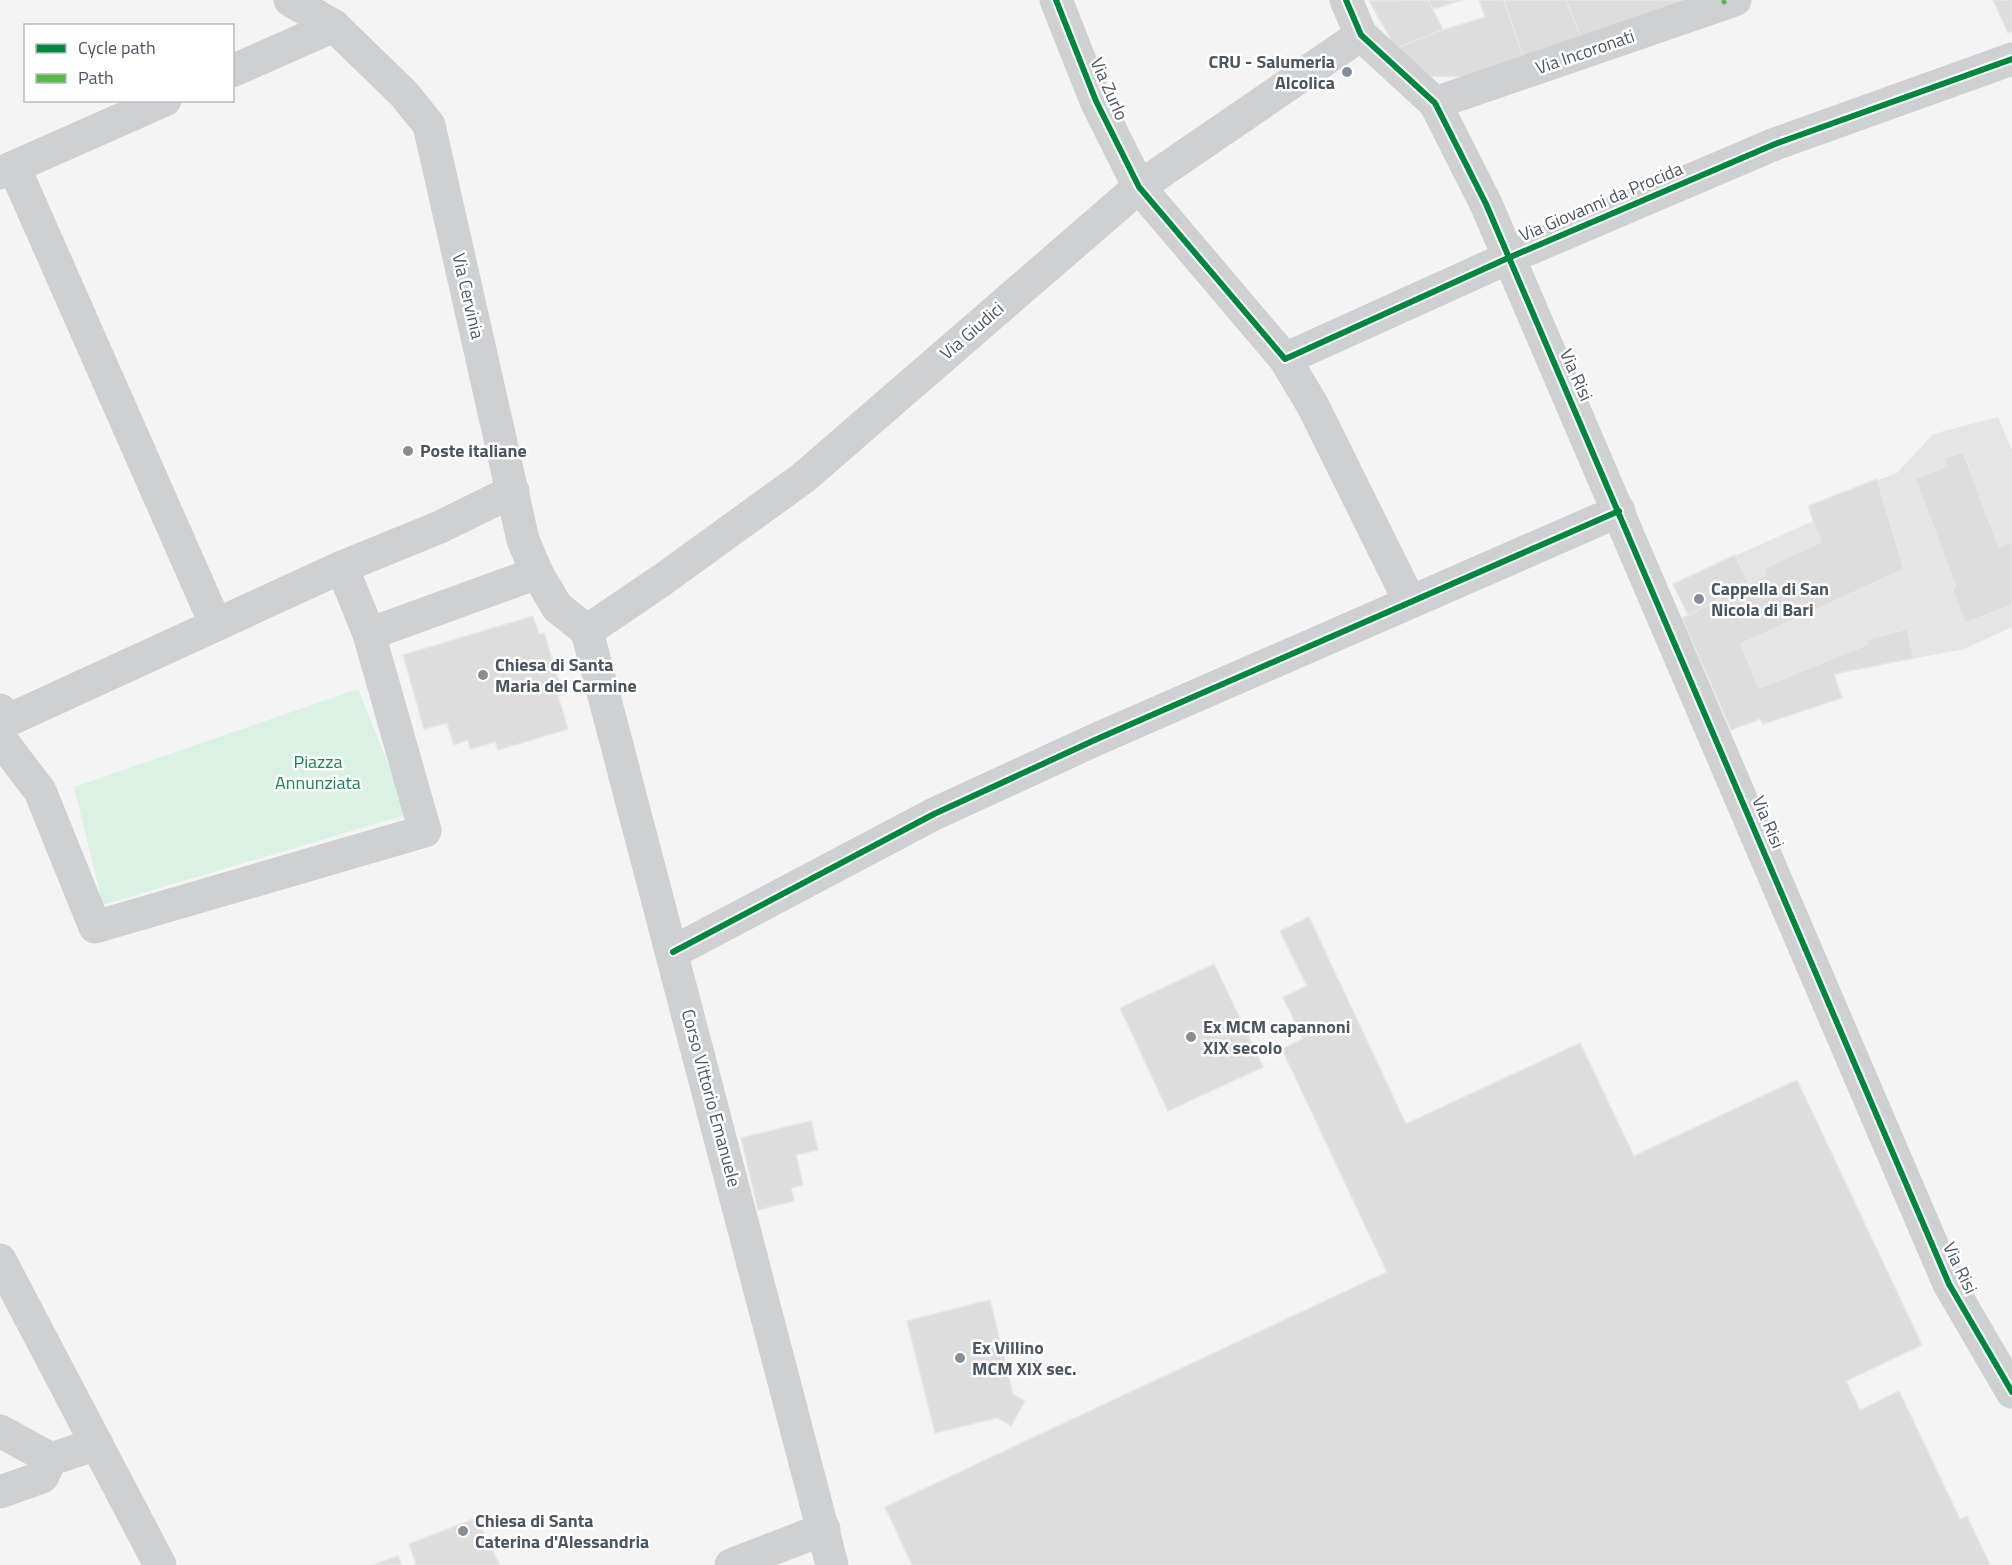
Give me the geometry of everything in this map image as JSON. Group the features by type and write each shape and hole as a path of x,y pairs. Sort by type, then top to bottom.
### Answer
{"street":[{"name":"Via Cervinia","path":"290,0 334,26 404,94 429,125 523,540 537,573 556,607 586,631"},
{"name":"Via Zurlo","path":"1056,0 1096,101 1139,187"},
{"path":"1346,0 1361,35 1435,103"},
{"name":"Via Incoronati","path":"1435,103 1728,1"},
{"path":"234,70 334,26"},
{"name":"Via Giudici","path":"586,631 662,580 803,478 1139,187 1361,35"},
{"name":"Via Giovanni da Procida","path":"1285,359 1508,258 1775,144 2012,59"},
{"path":"160,102 7,170 216,625"},
{"name":"Via Risi","path":"1435,103 1486,204 1949,1284 2012,1392"},
{"path":"1139,187 1285,359 1313,406 1410,602"},
{"path":"342,567 369,634 425,831 94,927 40,791 5,745 4,725 342,567 440,527 513,492"},
{"path":"673,952 934,814 1097,739 1619,511"},
{"path":"369,634 537,573"},
{"name":"Corso Vittorio Emanuele","path":"586,631 673,952 832,1565"},
{"path":"2,1267 160,1565"},
{"path":"0,1431 51,1459"},
{"path":"0,1492 42,1477 51,1459 97,1444"},
{"path":"731,1565 824,1529"}],"shaded area":[{"path":"1998,417 2012,450 2012,627 1964,649 1834,674 1842,698 1763,724 1760,719 1731,730 1682,618 1688,615 1673,584 1813,521 1808,506 1897,473 1933,434"}],"green space":[{"name":"Piazza Annunziata","path":"358,689 408,814 103,905 74,787"}],"building":[{"path":"1428,0 1463,0 1433,9"},
{"path":"1428,0 1443,30 1396,48 1369,1"},
{"path":"1479,0 1504,0 1525,61 1474,77 1420,76 1396,48 1485,17"},
{"path":"1504,0 1566,0 1582,40 1525,61"},
{"path":"1566,0 1688,0 1582,40"},
{"path":"1993,0 2012,0 2012,31 2008,33"},
{"path":"1963,452 1999,547 2012,542 2012,605 1965,623 1952,589 1956,587 1915,478 1947,466 1944,458"},
{"path":"1877,479 1904,569 1741,644 1759,688 1868,644 1867,639 1907,629 1914,658 1834,674 1842,698 1763,724 1760,719 1731,730 1682,618 1766,575 1763,569 1821,542 1808,506"},
{"name":"Cappella di San Nicola di Bari","path":"1735,555 1749,583 1688,615 1673,584"},
{"name":"Chiesa di Santa Maria del Carmine","path":"533,616 539,634 544,633 563,695 558,696 568,729 498,750 495,742 470,749 468,740 454,745 447,723 424,729 403,655"},
{"path":"1309,917 1406,1124 1580,1043 1634,1156 1797,1080 1922,1345 1846,1381 1860,1410 1899,1391 1960,1519 1967,1516 1990,1565 912,1565 885,1507 1387,1272 1282,1049 1303,1039 1283,997 1307,986 1280,931"},
{"name":"Ex MCM capannoni XIX secolo","path":"1214,964 1263,1067 1168,1111 1120,1008"},
{"path":"811,1121 818,1150 796,1155 803,1185 791,1188 794,1201 758,1210 741,1138"},
{"name":"Ex Villino MCM XIX sec.","path":"990,1300 1013,1394 1025,1401 1011,1426 997,1418 935,1433 907,1321"},
{"name":"Chiesa di Santa Caterina d'Alessandria","path":"476,1518 500,1565 416,1565 409,1544"},
{"path":"398,1556 402,1565 373,1565"}],"marked path":[{"path":"1723,0 1725,4"}],"cycle path":[{"path":"1056,0 1096,101 1139,187 1285,359 1508,258 1775,144 2012,59"},
{"path":"1346,0 1361,35 1435,103 1486,204 1949,1284 2012,1392"},
{"path":"673,952 934,814 1097,739 1619,511"}],"place":[{"name":"CRU - Salumeria Alcolica","path":"1347,72"},
{"name":"Poste italiane","path":"408,451"},
{"name":"Cappella di San Nicola di Bari","path":"1699,599"},
{"name":"Chiesa di Santa Maria del Carmine","path":"483,675"},
{"name":"Ex MCM capannoni XIX secolo","path":"1191,1037"},
{"name":"Ex Villino MCM XIX sec.","path":"960,1358"},
{"name":"Chiesa di Santa Caterina d'Alessandria","path":"463,1531"}]}
